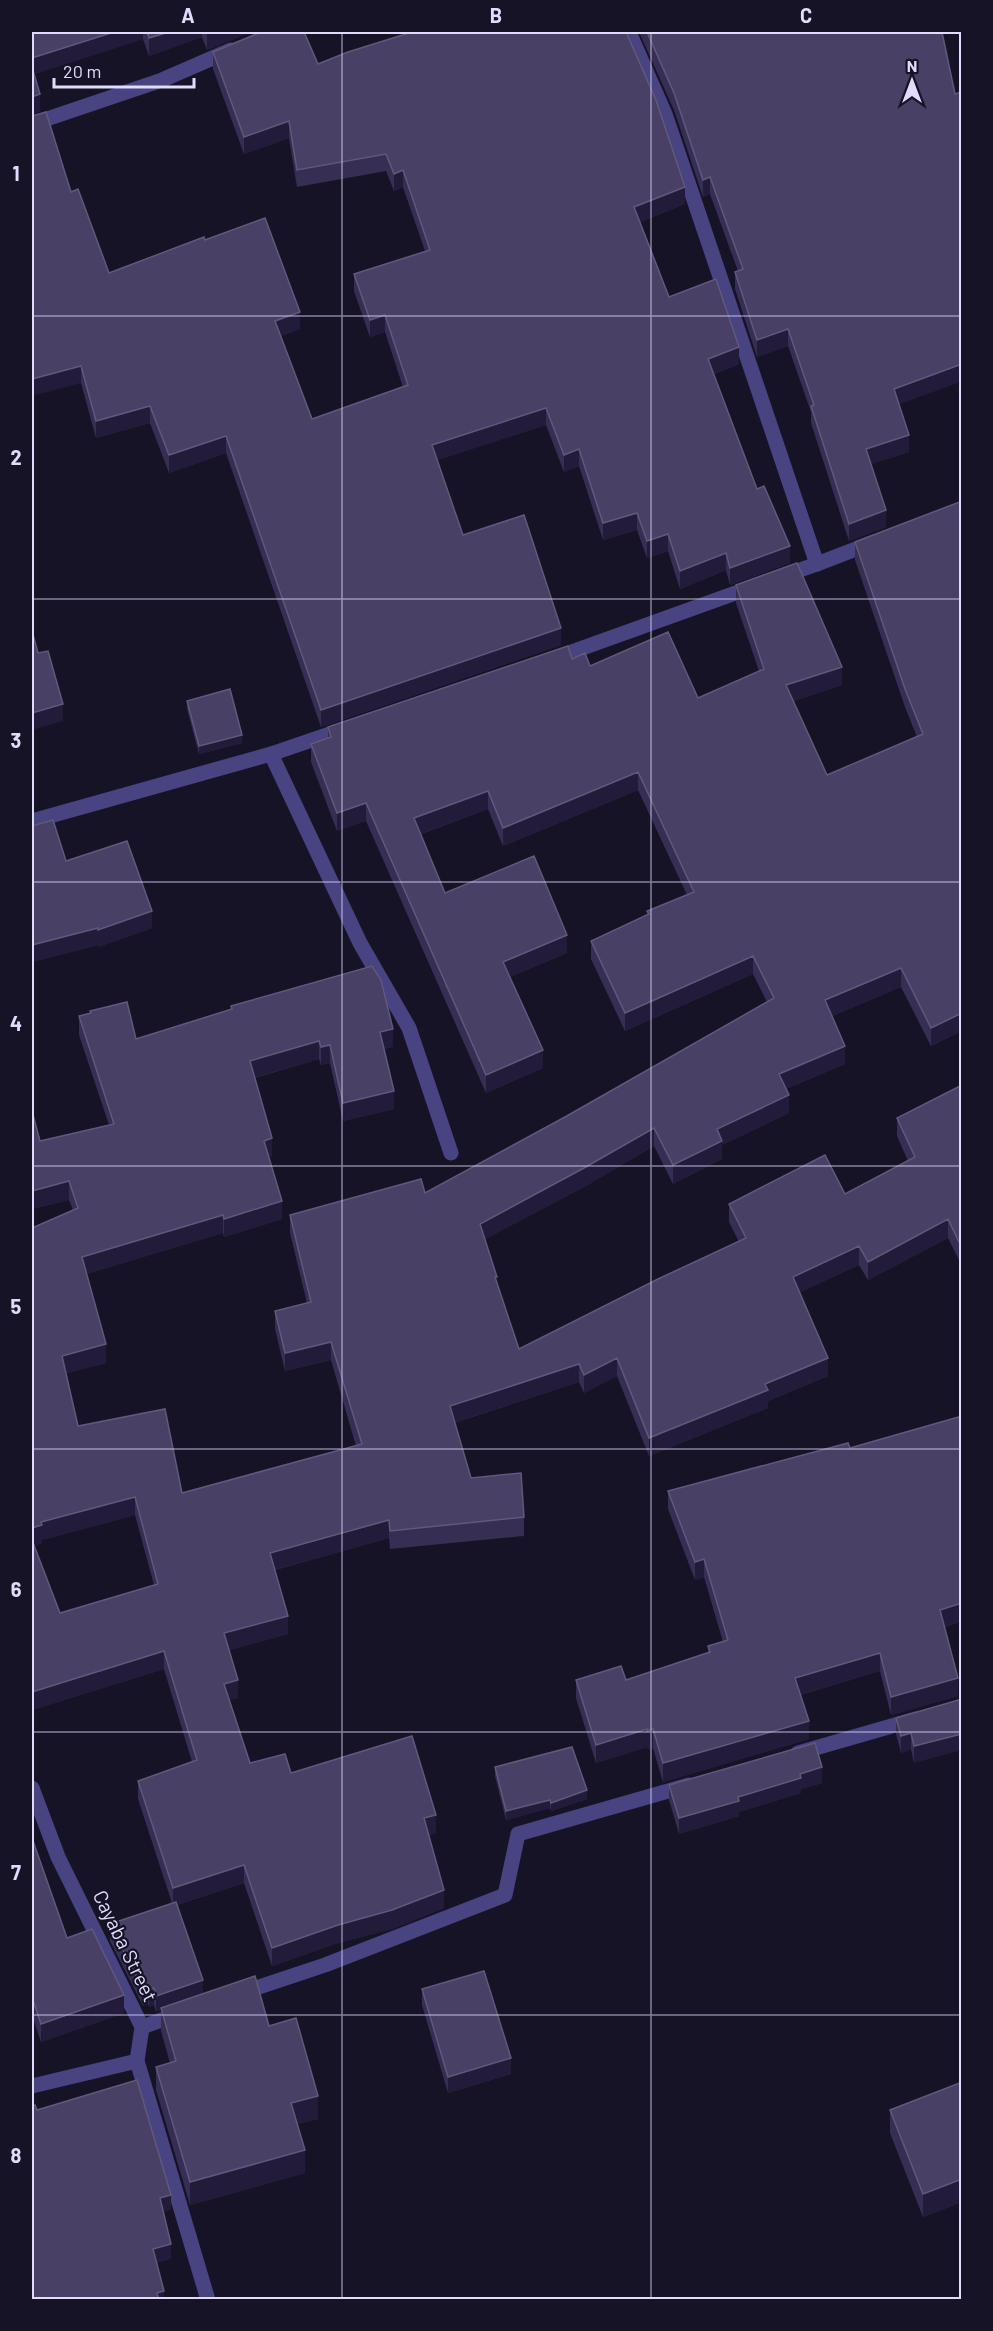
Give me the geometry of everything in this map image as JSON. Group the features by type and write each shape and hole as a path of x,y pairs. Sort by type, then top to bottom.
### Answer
{"street":[{"path":"628,32 665,114 816,564"},
{"path":"32,124 162,80 244,45"},
{"path":"543,662 884,538"},
{"path":"32,821 271,754 361,723"},
{"path":"271,754 360,943 409,1028 451,1153"},
{"path":"782,1758 929,1715"},
{"path":"228,1998 325,1965 505,1895 518,1834 701,1781"},
{"name":"Cayaba Street","path":"32,1788 58,1857 141,2027 137,2061 208,2300"},
{"path":"141,2027 195,2008"},
{"path":"32,2086 137,2061"}],"building":[{"path":"32,32 114,32 32,58"},
{"path":"147,32 169,32 149,38"},
{"path":"261,32 304,32 318,64 412,32 626,32 656,100 685,187 634,207 669,297 716,279 739,347 708,359 757,489 764,486 790,546 730,568 726,553 680,571 668,534 647,541 637,513 603,523 579,449 564,455 546,408 432,445 463,535 524,515 561,628 321,710 226,436 169,455 150,406 96,421 81,366 32,379 32,116 46,112 71,192 78,189 109,273 204,237 205,240 265,218 300,312 275,321 312,419 408,385 385,315 370,320 354,274 430,250 403,170 394,174 386,154 297,170 289,121 244,137 213,52"},
{"path":"647,32 942,32 955,94 962,92 962,364 894,389 909,435 866,449 886,510 849,524 811,406 814,405 788,329 757,340 735,272 743,269 710,177 703,180 674,93"},
{"path":"32,67 40,94 32,97"},
{"path":"962,501 962,1013 931,1028 901,968 825,1000 845,1046 779,1074 789,1095 717,1129 722,1141 673,1165 654,1128 480,1224 519,1349 658,1279 746,1238 729,1204 825,1155 845,1194 915,1157 897,1118 962,1085 962,1241 959,1242 948,1219 868,1262 859,1246 793,1277 828,1358 765,1384 768,1390 649,1438 617,1358 584,1375 579,1364 450,1406 471,1478 521,1473 524,1517 390,1531 389,1520 270,1553 288,1616 224,1633 238,1680 224,1684 250,1763 285,1754 291,1773 412,1736 436,1815 424,1818 444,1890 392,1910 338,1925 272,1948 244,1865 173,1888 138,1781 197,1760 164,1651 32,1692 32,1540 60,1613 158,1584 135,1497 41,1522 42,1525 32,1528 32,1228 78,1208 69,1181 32,1191 32,1111 40,1141 114,1124 79,1016 91,1013 90,1011 127,1002 136,1039 232,1009 231,1006 372,966 381,980 393,1029 380,1032 394,1091 343,1103 330,1045 321,1047 319,1041 250,1061 272,1138 264,1141 282,1201 224,1219 223,1215 82,1257 106,1344 62,1356 78,1426 165,1409 182,1493 362,1444 331,1342 285,1353 275,1311 311,1302 290,1215 421,1179 425,1193 565,1117 774,998 753,956 625,1013 591,941 649,914 647,911 694,892 638,772 503,828 488,791 414,818 445,893 534,856 567,935 503,962 543,1050 486,1075 366,803 337,813 311,744 331,737 328,727 568,646 572,659 585,653 590,666 668,632 698,698 764,669 736,585 797,563 842,667 786,685 827,775 923,734 905,689 855,542"},
{"path":"32,631 38,653 48,651 63,704 32,713"},
{"path":"230,689 242,735 199,746 187,701"},
{"path":"53,820 66,861 127,841 152,911 98,930 98,928 32,945 32,826"},
{"path":"962,1416 962,1603 940,1610 958,1678 891,1697 880,1653 795,1678 809,1721 663,1763 653,1729 596,1745 576,1680 621,1666 626,1680 710,1652 708,1646 728,1640 704,1559 695,1562 668,1491 848,1443 850,1448"},
{"path":"962,1699 962,1734 914,1746 911,1733 901,1736 896,1718"},
{"path":"815,1743 822,1767 800,1774 801,1778 738,1797 739,1801 679,1818 669,1785"},
{"path":"572,1747 587,1790 551,1803 550,1800 506,1811 495,1767"},
{"path":"32,1838 67,1938 92,1929 124,1995 41,2024 32,1997"},
{"path":"176,1902 203,1980 156,1996 154,1988 143,1990 110,1924"},
{"path":"484,1971 511,2058 448,2077 422,1989"},
{"path":"255,1976 269,2026 296,2018 318,2096 291,2103 305,2150 190,2182 156,2067 176,2061 161,2008"},
{"path":"137,2080 171,2195 160,2198 171,2244 153,2249 164,2291 157,2293 159,2300 32,2300 32,2106 35,2105 37,2110"},
{"path":"962,2082 962,2179 923,2194 890,2110"}]}
